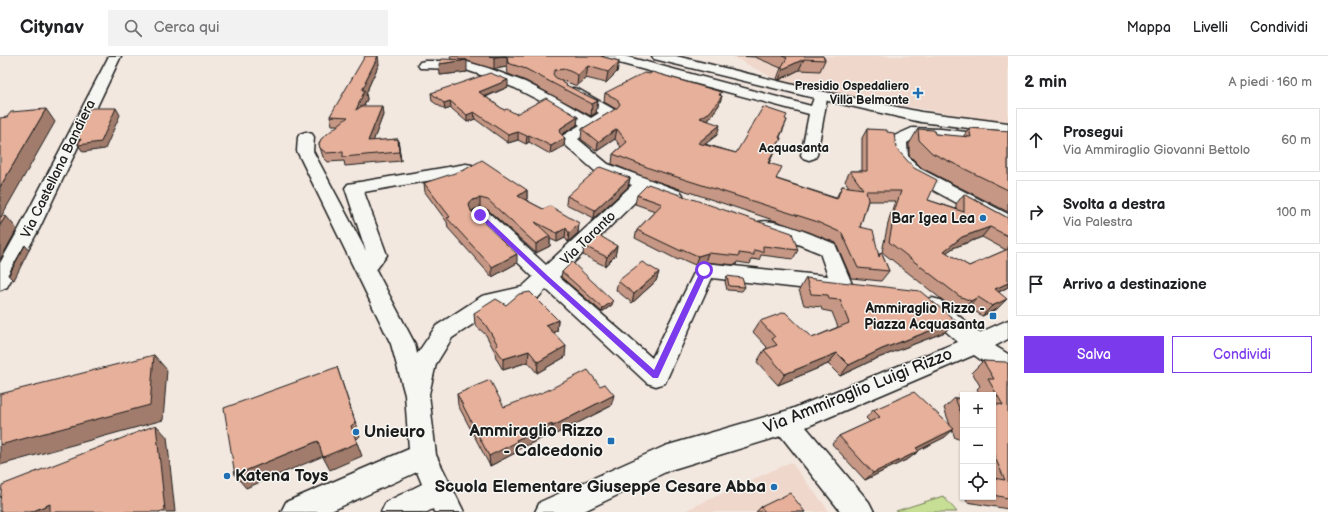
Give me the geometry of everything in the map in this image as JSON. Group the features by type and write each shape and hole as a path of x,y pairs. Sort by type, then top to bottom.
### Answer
{"street":[{"name":"Via Castellana Bandiera","path":"0,282 34,219 115,56"},
{"path":"609,56 657,62 921,117 1008,128"},
{"path":"636,78 657,62"},
{"path":"657,62 818,112"},
{"path":"425,65 464,65 483,71 520,85 553,102 591,125"},
{"path":"560,85 597,99 610,113 568,139 602,168 688,200"},
{"path":"809,155 821,96"},
{"path":"1008,142 941,134 919,133 912,133 898,141 900,157 915,173 1008,222"},
{"path":"306,137 305,151 403,344 417,394 422,456 444,501 396,512"},
{"path":"366,269 377,255 354,188 466,169"},
{"name":"Via Taranto","path":"417,394 424,362 444,332 490,302 528,294 643,184"},
{"path":"480,215 546,278 656,376 704,270 864,287"},
{"path":"13,223 34,219"},
{"path":"749,220 802,238 828,249 842,284"},
{"path":"917,294 990,355 1008,366"},
{"name":"Via Ammiraglio Luigi Rizzo","path":"550,512 665,459 786,423 977,344 1008,329"},
{"path":"786,423 859,512"},
{"path":"296,512 422,456"}],"shaded area":[{"name":"Presidio Ospedaliero Villa Belmonte","path":"731,56 1008,56 1008,123 867,100 787,85"},
{"name":"Scuola Elementare Giuseppe Cesare Abba","path":"791,462 830,512 682,512"}],"green space":[{"path":"943,496 957,512 896,511"}],"building":[{"path":"365,56 378,56 365,82 367,82 362,90 365,90 356,110 362,106 382,106 368,141 398,139 399,152 343,157 343,152 326,153 320,148 319,144 321,139 348,117 330,116"},
{"path":"507,56 600,56 619,61 608,72 588,66 578,75 565,69 555,70 553,74 555,77 566,85 598,101 592,104 526,69 508,63"},
{"path":"782,56 823,56 825,60 804,59 783,69 781,68 787,58"},
{"path":"442,59 467,60 439,64"},
{"path":"652,72 721,92 719,95 722,96 710,112 700,118 720,125 698,143 736,153 763,107 787,115 785,119 787,120 779,138 781,138 768,163 782,167 776,179 837,199 842,186 863,189 850,171 867,171 867,129 887,130 887,132 894,133 896,148 914,168 937,180 928,200 964,212 964,194 1008,218 1008,236 990,227 962,237 944,251 969,266 1008,249 1008,283 995,289 1007,299 992,306 978,297 971,301 959,296 889,242 895,209 901,191 866,191 868,200 860,227 873,230 879,257 881,252 889,271 858,268 842,233 815,221 652,169 613,154 627,142 617,129 598,142 582,129 617,108 620,104 617,99 605,93 644,73 650,74"},
{"path":"490,73 508,80 479,92 504,110 507,109 516,114 546,98 578,117 561,128 559,132 565,138 551,146 529,135 527,136 518,132 508,135 474,112 467,115 450,101 444,103 431,93"},
{"path":"90,108 116,108 101,142 78,145 81,139 75,140"},
{"path":"46,109 0,187 0,118 7,117 11,112"},
{"path":"969,128 1008,131 1008,190 932,153 919,140 918,129 934,130 935,134 971,137"},
{"path":"482,160 527,190 518,196 543,209 550,206 579,223 569,233 566,228 557,233 535,222 550,236 536,244 488,200 480,198 472,200 469,205 471,211 517,254 492,267 447,218 450,217 424,183 464,170"},
{"path":"600,167 630,178 595,210 567,196"},
{"path":"648,184 792,233 798,250 763,246 763,252 754,250 754,255 739,253 739,256 708,253 698,256 682,249 681,251 637,230 662,204 637,195"},
{"path":"6,216 0,225 0,217"},
{"path":"597,234 617,246 607,257 584,246"},
{"path":"25,245 9,275 8,275"},
{"path":"572,262 613,301 603,308 562,272"},
{"path":"642,262 659,272 634,294 618,281"},
{"path":"727,276 742,278 745,287 729,286"},
{"path":"806,278 920,291 956,321 882,349 849,365 837,353 785,374 764,350 777,345 772,339 775,337 760,321 785,312 812,338 849,323 840,300 829,299 828,295 811,294"},
{"path":"530,292 558,320 546,325 566,346 538,362 529,351 503,359 495,347 498,345 485,324 474,313 496,299 506,305 519,294"},
{"path":"154,355 150,405 0,445 0,394"},
{"path":"983,361 1006,362 1008,364 1008,498 996,496 996,478 1005,480 996,460 996,404 1003,405 988,379 994,379"},
{"path":"337,367 355,422 351,426 357,443 323,457 318,441 235,475 224,408"},
{"path":"588,370 600,386 605,384 614,395 553,426 552,424 516,440 517,442 489,456 457,394 490,380 504,407 546,391"},
{"path":"914,392 954,429 916,448 919,451 873,473 839,436 880,417 873,410"},
{"path":"955,398 960,399 960,410"},
{"path":"156,425 165,510 159,512 50,512 50,504 31,512 0,512 2,485"},
{"path":"790,493 805,512 765,512 761,507"}],"place":[{"name":"Presidio Ospedaliero Villa Belmonte","path":"918,93"},
{"name":"Bar Igea Lea","path":"983,218"},
{"name":"Ammiraglio Rizzo - Piazza Acquasanta","path":"993,316"},
{"name":"Unieuro","path":"356,432"},
{"name":"Ammiraglio Rizzo - Calcedonio","path":"611,441"},
{"name":"Katena Toys","path":"227,476"},
{"name":"Scuola Elementare Giuseppe Cesare Abba","path":"774,487"}],"district":[{"name":"Acquasanta","path":"794,148"}],"route":[{"path":"480,215 546,278 656,376 704,270"}]}
